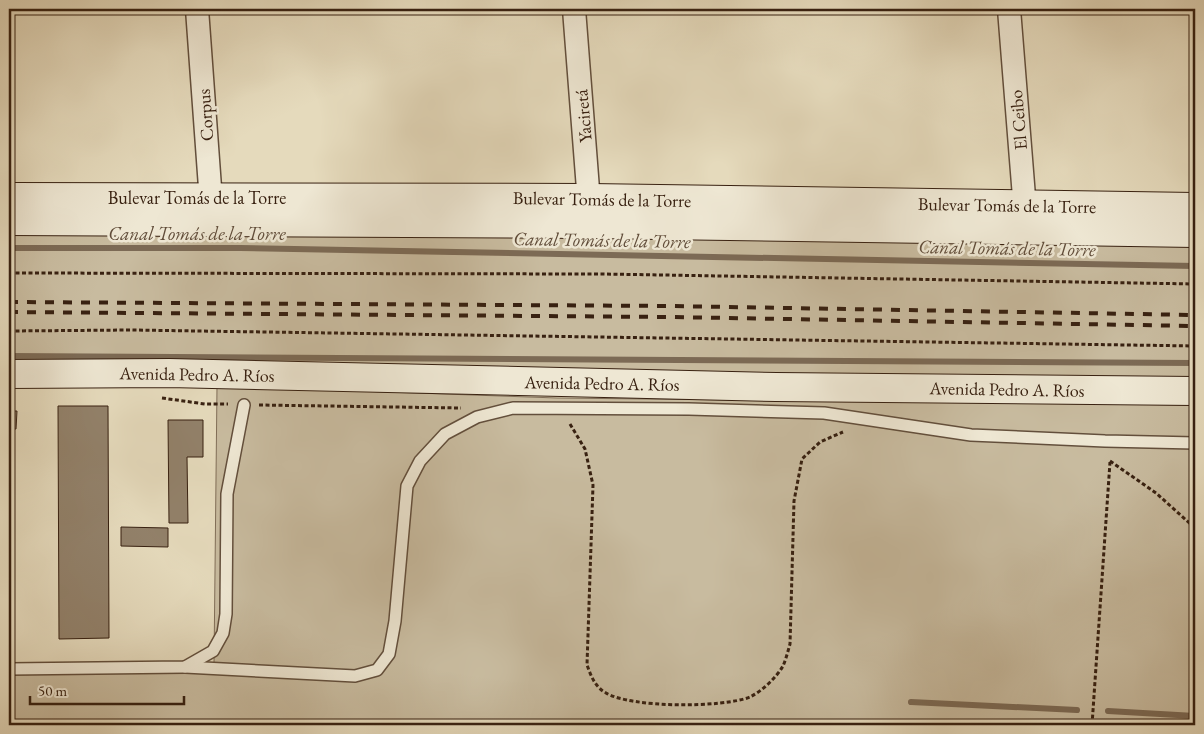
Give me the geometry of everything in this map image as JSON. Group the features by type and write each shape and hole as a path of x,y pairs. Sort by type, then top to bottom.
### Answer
{"street":[{"name":"Corpus","path":"197,9 212,209"},
{"name":"Yaciretá","path":"574,9 590,211"},
{"name":"El Ceibo","path":"1009,9 1026,218"},
{"name":"Bulevar Tomás de la Torre","path":"9,197 212,209 590,211 1026,218 1195,233"},
{"name":"Bulevar Tomás de la Torre","path":"1026,218 1195,207"},
{"name":"Bulevar Tomás de la Torre","path":"9,220 212,209"},
{"name":"Avenida Pedro A. Ríos","path":"9,374 169,373 776,387 1195,391"}],"lane":[{"path":"185,667 213,651 223,632 226,614 227,494 244,405"},
{"path":"9,669 185,667 355,676 377,670 389,654 395,622 407,486 420,461 445,434 477,417 512,408 689,409 824,413 971,435 1105,441 1195,442"}],"path":[{"path":"9,273 594,274 1195,284"},
{"path":"9,331 132,330 1195,346"},
{"path":"159,398 204,404 464,408"},
{"path":"550,408 572,425 585,449 593,485 587,666 593,682 606,693 630,701 681,704 728,702 750,696 769,684 783,665 790,644 794,501 802,459 820,442 846,431"},
{"path":"1092,725 1110,462 1105,441"},
{"path":"1110,462 1156,493 1195,528"}],"shaded area":[{"path":"9,221 1195,233 1195,391 9,374"},
{"path":"217,386 557,398 1195,405 1195,725 9,725 9,664 214,663"}],"building":[{"path":"58,406 108,406 109,638 59,639"},
{"path":"9,411 17,411 16,429 9,429"},
{"path":"168,420 203,420 203,457 187,457 188,523 169,523"},
{"path":"121,527 168,528 168,547 121,546"}],"waterway":[{"name":"Canal Tomás de la Torre","path":"9,248 240,248 1195,266"},
{"path":"9,356 1195,363"},
{"path":"911,702 1077,710"},
{"path":"1108,711 1195,716"}],"railway":[{"path":"9,302 671,306 1195,315"},
{"path":"9,312 669,317 1195,326"}]}
